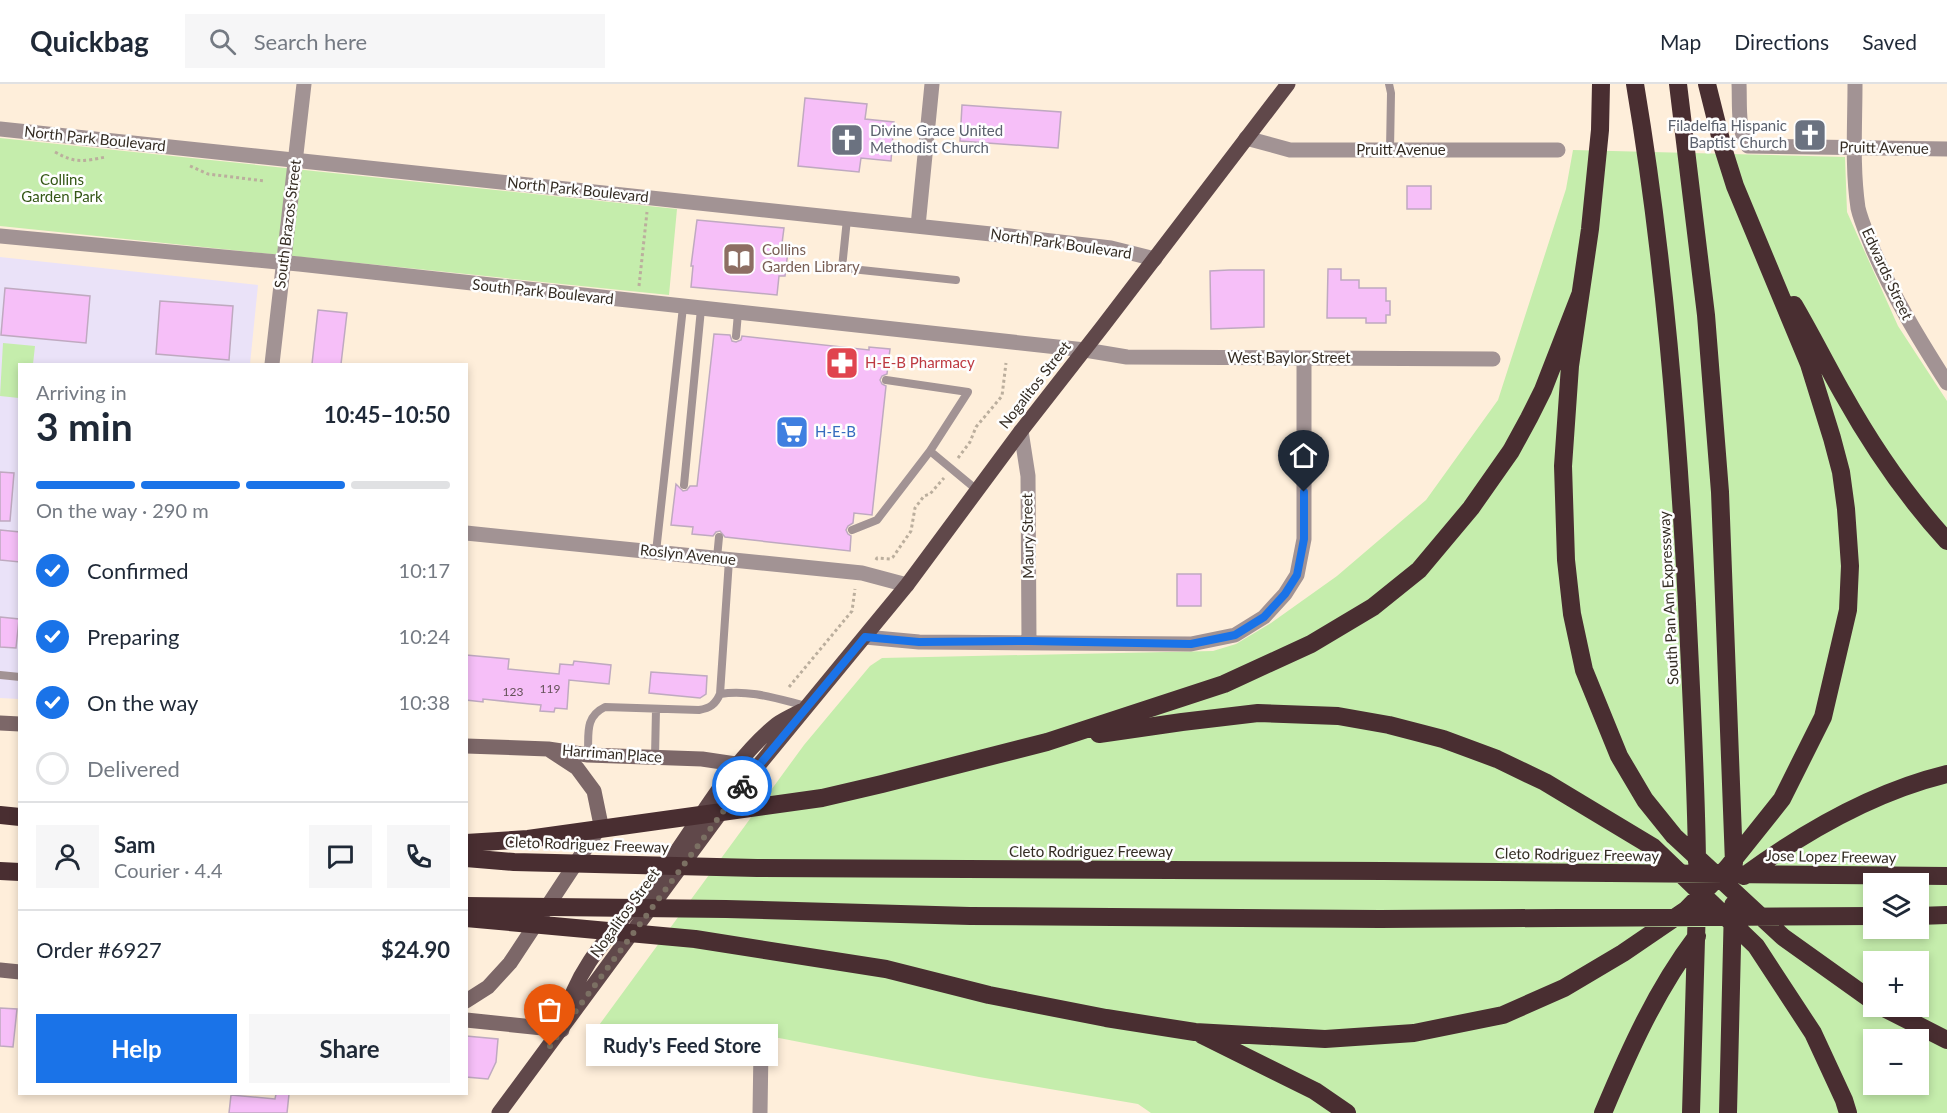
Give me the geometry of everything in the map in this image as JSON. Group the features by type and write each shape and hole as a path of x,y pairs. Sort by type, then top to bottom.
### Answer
{"highway":[{"path":"1601,84 1600,130 1591,219 1570,366 1564,435 1563,497 1566,560 1572,614 1584,670 1619,756 1645,800 1674,836 1783,937 1863,994"},
{"name":"South Pan Am Expressway","path":"1635,84 1650,172 1682,505 1694,735 1698,886 1691,1113"},
{"path":"1678,84 1706,315 1720,492 1734,871 1728,1113"},
{"path":"470,911 695,939 886,969 1001,998 1195,1032 1325,1039 1414,1033 1503,1015 1564,988 1623,953 1686,910 1727,868 1782,799 1823,717 1848,610 1850,566 1842,482 1832,438 1809,364 1758,244 1723,148 1707,84"},
{"path":"1758,244 1882,459 1947,541"},
{"path":"468,843 528,839 822,798 1047,742 1224,684 1321,638 1373,607 1419,570 1471,508 1511,451 1543,390 1580,295"},
{"path":"1047,742 1258,713 1327,715 1389,725 1443,739 1497,759 1545,782 1653,847 1756,946 1813,1033 1848,1113"},
{"path":"1603,1113 1634,1039 1679,959 1739,880 1789,844 1867,803 1922,780 1947,774"},
{"path":"0,815 18,816"},
{"name":"Cleto Rodriguez Freeway","path":"468,858 514,862 757,868 1715,874"},
{"path":"0,871 18,872"},
{"name":"Jose Lopez Freeway","path":"1715,874 1947,876"},
{"path":"470,911 726,909 970,916 1380,919 1863,916"},
{"path":"1929,916 1947,915"},
{"path":"1902,1017 1947,1040"},
{"path":"1195,1032 1315,1090 1347,1113"}],"main road":[{"name":"Nogalitos Street","path":"499,1113 730,800 907,585 1021,431 1288,84"},
{"name":"Nogalitos Street","path":"562,1030 567,1002 589,960 662,872 751,748 778,723 809,706"},
{"path":"0,723 18,724"},
{"name":"Harriman Place","path":"468,746 548,749 588,755 702,759 758,767"},
{"path":"468,1000 488,987 510,963 601,825 594,791 577,768 548,749"},
{"path":"0,970 18,972"},
{"path":"468,1020 562,1030"}],"street":[{"name":"South Brazos Street","path":"272,363 304,84"},
{"path":"918,226 932,84"},
{"name":"Pruitt Avenue","path":"1739,84 1740,122 1743,138 1748,146 1947,149"},
{"name":"Edwards Street","path":"1854,84 1858,208 1862,222 1884,274 1909,322 1942,367 1947,383"},
{"name":"North Park Boulevard","path":"0,129 918,226 1111,248 1155,259"},
{"name":"Pruitt Avenue","path":"1246,138 1290,150 1558,150"},
{"name":"South Park Boulevard","path":"0,236 283,263 1085,350"},
{"name":"West Baylor Street","path":"1085,350 1127,357 1493,358"},
{"path":"865,637 919,642 1029,641 1191,644 1235,635 1264,617 1285,594 1297,575 1304,539 1304,358"},
{"name":"Maury Street","path":"1021,431 1028,476 1029,641"},
{"name":"Roslyn Avenue","path":"468,533 862,573 907,585"},
{"path":"760,1113 761,1048"}],"lane":[{"path":"1389,84 1391,93 1390,150"},
{"path":"847,219 842,268 956,280"},
{"path":"656,552 683,307"},
{"path":"684,485 702,309"},
{"path":"736,336 738,313"},
{"path":"852,530 877,520 930,451 968,392 886,380"},
{"path":"930,451 977,490"},
{"path":"588,755 590,719 596,712 613,706 699,711 710,708 716,702 720,694 723,559 719,537"},
{"path":"0,675 18,677"},
{"path":"720,694 749,693 809,706"},
{"path":"655,757 656,709"}],"path":[{"path":"54,151 69,160 81,162 106,157"},
{"path":"187,165 208,174 265,181"},
{"path":"639,289 648,207"},
{"path":"960,455 970,442 976,427 1002,396 1006,363"},
{"path":"876,560 893,557 910,531 915,508 924,496 930,494 941,482"},
{"path":"789,687 852,611 855,585"}],"shaded area":[{"path":"0,257 258,285 250,363 18,363 18,699 0,698"}],"green space":[{"name":"Collins Garden Park","path":"0,138 677,209 669,295 0,226"},
{"path":"1573,150 1845,157 1847,212 1898,326 1947,401 1947,1113 1151,1113 1138,1104 979,1077 779,1038 594,1032 804,745 870,666 882,658 1213,651 1236,644 1271,623 1337,576 1426,500 1498,400 1566,189"},
{"path":"3,343 35,346 33,363 18,363 18,398 0,396"}],"building":[{"name":"Divine Grace United Methodist Church","path":"805,98 867,104 865,119 894,122 891,161 861,158 859,172 798,166"},
{"path":"962,105 1061,112 1058,148 960,141"},
{"path":"1407,186 1431,186 1431,209 1407,209"},
{"name":"Collins Garden Library","path":"697,220 784,228 781,251 788,251 785,276 779,276 777,295 691,287 693,266 691,266"},
{"path":"1328,269 1341,269 1341,280 1359,280 1359,288 1386,288 1386,301 1390,301 1390,315 1386,315 1386,323 1366,323 1366,318 1327,318"},
{"path":"1264,270 1264,327 1211,329 1210,271"},
{"path":"5,288 90,296 86,343 1,335"},
{"path":"160,301 233,306 229,360 156,354"},
{"path":"318,310 347,313 341,363 312,363"},
{"name":"H-E-B","path":"714,334 730,335 732,341 736,342 741,340 742,336 869,350 869,347 890,349 887,374 880,380 886,386 872,515 854,513 853,523 846,530 851,536 850,551 725,537 720,531 713,536 692,534 693,527 671,525 676,484 683,491 690,486 697,486"},
{"path":"0,472 14,473 10,521 0,521"},
{"path":"0,530 18,532 18,562 0,560"},
{"path":"1177,574 1201,574 1201,606 1177,606"},
{"path":"0,617 18,619 16,648 0,647"},
{"path":"468,655 509,659 508,669 559,674 560,664 573,665 574,661 611,665 609,684 569,680 567,709 555,708 554,712 540,711 541,705 483,699 483,702 468,700"},
{"path":"651,672 707,676 706,694 700,698 649,693"},
{"path":"0,1008 17,1009 13,1047 0,1046"},
{"path":"468,1036 498,1039 496,1062 488,1079 468,1077"},
{"path":"231,1095 275,1099 276,1095 289,1095 287,1113 229,1113"}],"way so far":[{"path":"550,1046 742,786"}],"place":[{"name":"Filadelfia Hispanic Baptist Church","path":"1810,135"},
{"name":"Divine Grace United Methodist Church","path":"847,140"},
{"name":"Collins Garden Library","path":"739,259"},
{"name":"H-E-B Pharmacy","path":"842,363"},
{"name":"H-E-B","path":"792,432"},
{"name":"Rudy's Feed Store","path":"550,1046"}],"route":[{"path":"742,786 865,637 919,642 1029,641 1191,644 1235,635 1264,617 1285,594 1297,575 1304,539 1304,492"}]}
